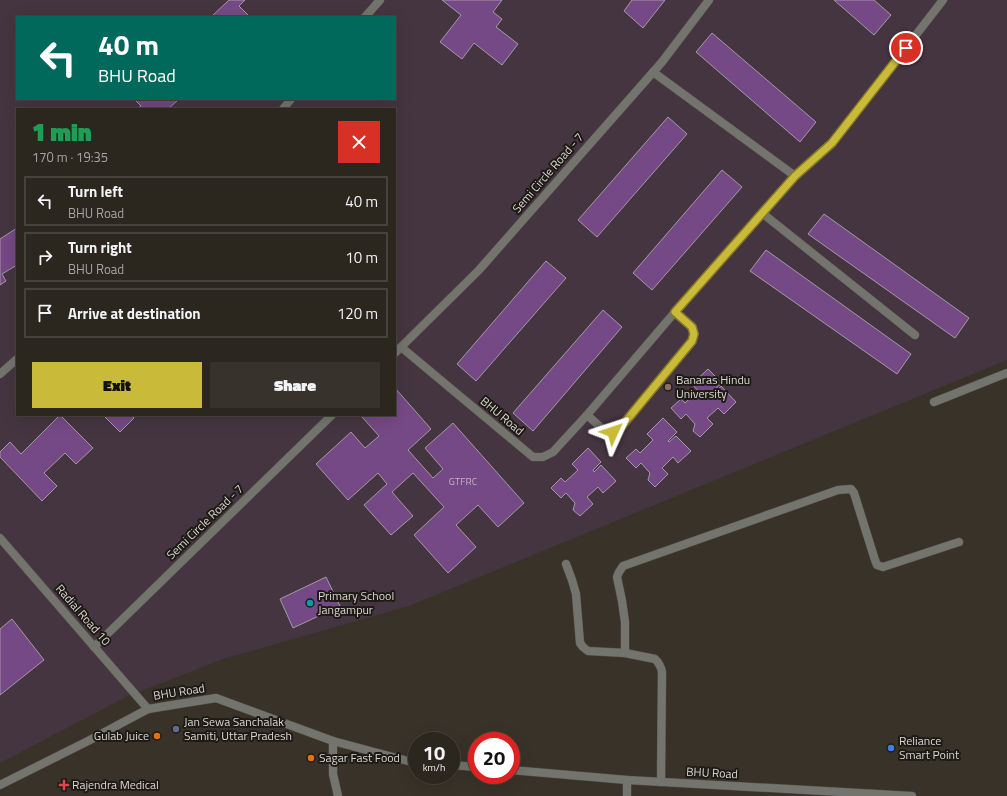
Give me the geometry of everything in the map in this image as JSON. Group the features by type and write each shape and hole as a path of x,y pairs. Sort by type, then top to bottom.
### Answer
{"street":[{"path":"366,16 380,0"},
{"name":"Semi Circle Road - 7","path":"398,350 479,270 662,62 709,0"},
{"name":"BHU Road","path":"398,350 533,457 544,457 553,452 795,176 832,143 943,0"},
{"path":"653,72 795,176"},
{"path":"283,108 290,100"},
{"path":"762,213 915,335"},
{"path":"587,415 606,432 613,432 621,427 692,341 694,334 692,327 675,312"},
{"path":"0,374 16,361"},
{"path":"934,402 1007,373"},
{"name":"Semi Circle Road - 7","path":"94,647 331,416"},
{"path":"625,653 625,622 617,577 623,566 838,490 851,489 854,493 877,565 882,567 959,542"},
{"name":"Radial Road 10","path":"0,538 148,708"},
{"path":"566,564 576,594 580,643 583,647 588,651 625,653 655,660 659,663 662,672 661,782"},
{"name":"BHU Road","path":"0,785 88,741 148,708 216,698 333,741 408,762"},
{"path":"333,741 333,774 338,796"},
{"name":"BHU Road","path":"520,771 824,794 912,796"},
{"path":"627,796 628,780"}],"shaded area":[{"name":"Banaras Hindu University","path":"0,0 1007,0 1007,360 409,606 223,659 126,697 0,763"}],"building":[{"path":"229,0 245,0 239,6 249,16 212,16"},
{"path":"442,0 502,0 493,12 502,19 496,27 518,44 502,65 474,43 462,59 440,42 461,15"},
{"path":"632,0 665,0 643,28 624,11"},
{"path":"834,0 874,0 891,15 874,35"},
{"path":"712,33 816,122 800,142 696,52"},
{"path":"135,100 178,100 169,108 138,108 141,106"},
{"path":"668,117 687,134 597,237 578,220"},
{"path":"722,170 742,187 652,290 633,273"},
{"path":"824,214 969,318 955,338 808,234"},
{"path":"16,229 16,266 2,274 6,281 0,285 0,239"},
{"path":"766,250 911,354 897,374 750,271"},
{"path":"546,261 566,278 476,381 457,364"},
{"path":"603,310 622,327 533,431 513,413"},
{"path":"708,369 722,383 713,391 715,393 721,386 736,402 724,414 718,408 707,418 713,424 700,437 693,431 695,424 686,414 681,419 671,408 681,399 685,403 698,391 692,384"},
{"path":"396,389 431,429 408,450 433,478 443,469 425,448 453,423 524,503 498,527 478,505 456,525 476,547 448,573 414,535 444,507 413,473 392,492 413,516 391,535 364,505 387,484 378,473 348,500 316,464 351,432 365,448 379,436 362,417 396,416"},
{"path":"59,416 61,416 93,448 76,464 65,453 44,473 57,486 42,501 0,457 0,452 10,442 21,454"},
{"path":"104,416 132,416 134,418 120,432"},
{"path":"663,418 677,432 668,441 669,442 676,436 691,451 678,463 673,457 662,468 668,474 655,487 648,480 650,473 641,463 636,468 626,458 636,449 640,453 653,440 647,434"},
{"path":"588,448 601,462 593,470 594,472 601,465 616,481 603,493 598,487 587,497 593,504 580,516 573,510 575,503 566,493 561,498 551,488 561,478 565,482 578,470 572,464"},
{"name":"Primary School Jangampur","path":"326,577 340,606 293,628 280,599"},
{"path":"12,619 44,660 0,695 0,629"}],"place":[{"name":"Banaras Hindu University","path":"668,387"},
{"name":"Primary School Jangampur","path":"310,603"},
{"name":"Jan Sewa Sanchalak Samiti, Uttar Pradesh","path":"176,729"},
{"name":"Gulab Juice","path":"157,736"},
{"name":"Reliance Smart Point","path":"891,748"},
{"name":"Sagar Fast Food","path":"311,758"},
{"name":"Rajendra Medical","path":"64,785"}],"route":[{"path":"613,432 621,427 692,341 694,334 692,327 675,312 795,176 832,143 906,48"}]}
